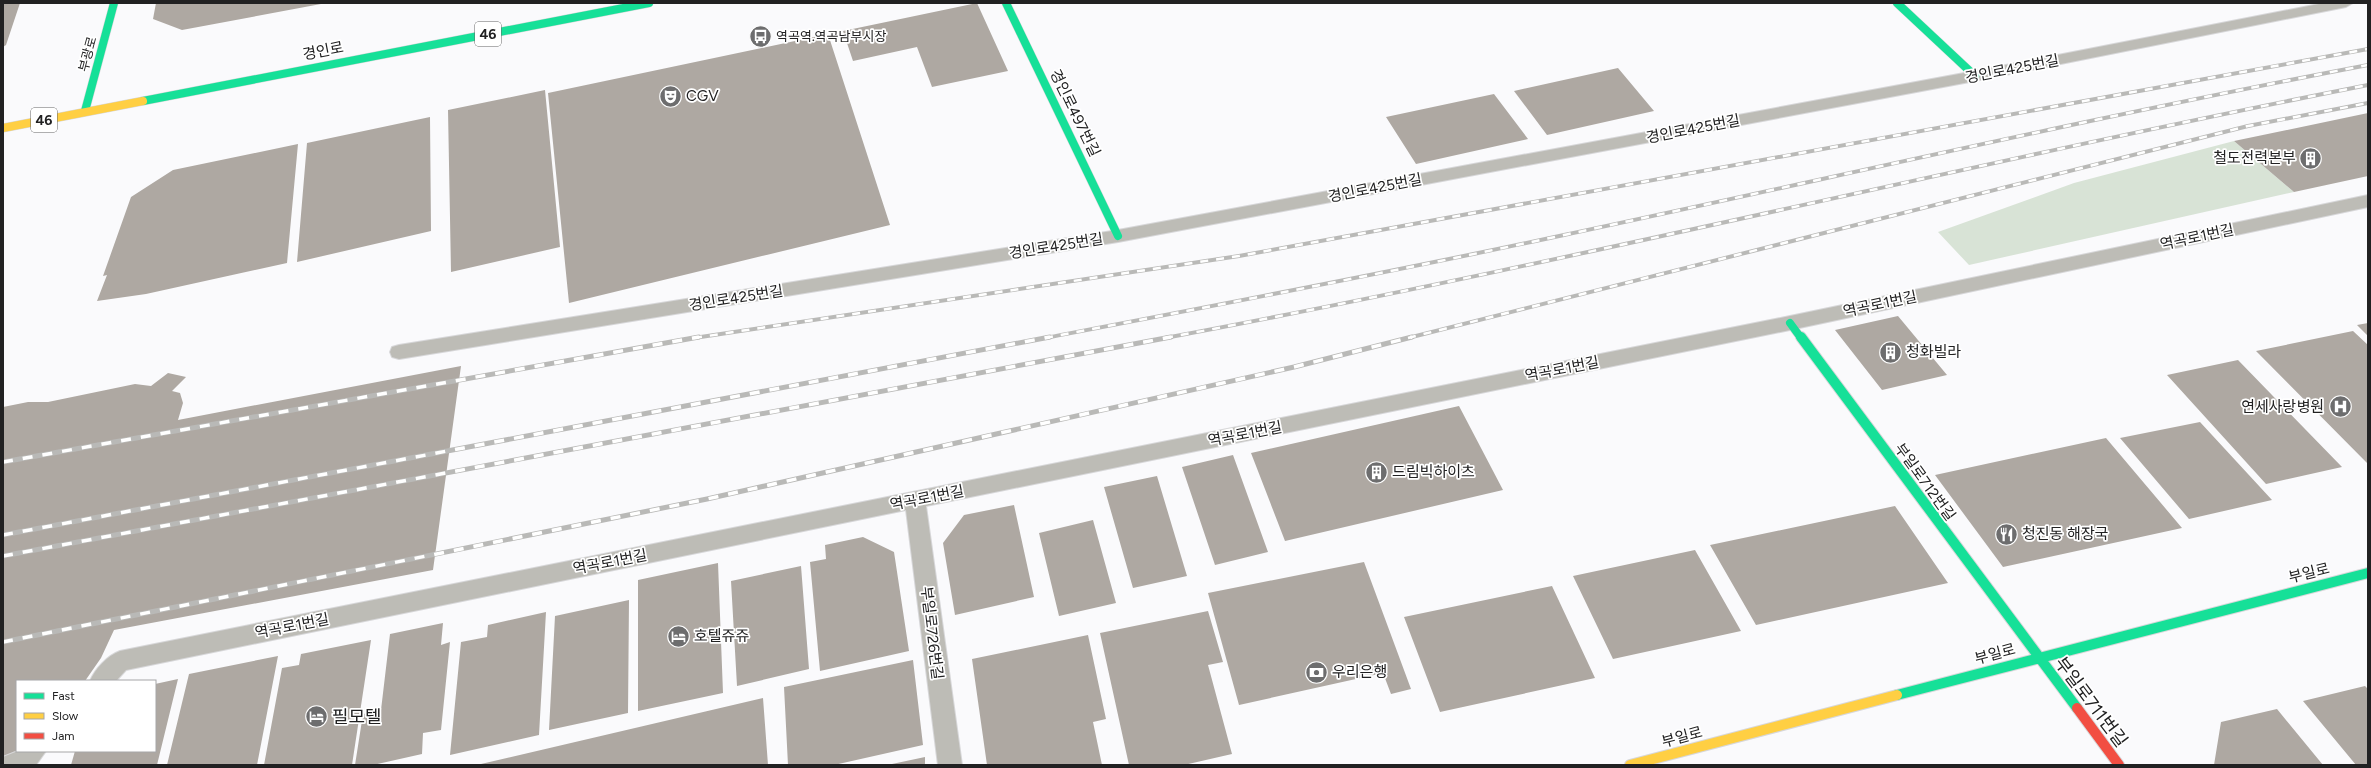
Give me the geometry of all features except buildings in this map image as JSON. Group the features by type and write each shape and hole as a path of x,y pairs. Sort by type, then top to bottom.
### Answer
{"street":[{"name":"부광로","path":"85,112 114,3"},
{"name":"경인로","path":"3,128 648,3"},
{"name":"경인로497번길","path":"1006,3 1118,236"},
{"path":"1897,3 1975,76"},
{"name":"부일로712번길","path":"1790,323 2037,658"},
{"name":"부일로","path":"1630,765 2368,573"},
{"name":"부일로711번길","path":"2037,658 2118,765"}],"lane":[{"name":"경인로425번길","path":"399,352 1118,236 1975,76 2346,3"},
{"name":"역곡로1번길","path":"102,680 120,661 1790,323 2368,201"},
{"name":"부일로726번길","path":"915,500 950,765"},
{"path":"11,765 23,762 33,752"}],"shaded area":[{"path":"2234,141 2294,192 1969,265 1938,232 2074,183"}],"railway":[{"path":"694,338 1239,256 2368,49"},
{"path":"1045,338 1499,249 2066,126 2368,65"},
{"path":"1165,338 1466,278 2067,147 2368,85"},
{"path":"1408,338 2248,126 2368,103"},
{"path":"3,462 699,337"},
{"path":"3,535 1050,337"},
{"path":"3,556 1171,337"},
{"path":"3,642 707,499 1294,367 1412,337"}],"traffic: fast":[{"path":"85,111 114,3"},
{"path":"143,101 649,3"},
{"path":"1006,3 1118,236"},
{"path":"1897,3 1975,76"},
{"path":"1790,323 2077,708"},
{"path":"1897,695 2368,573"}],"traffic: slow":[{"path":"3,128 143,101"},
{"path":"1630,765 1897,695"}],"traffic: jam":[{"path":"2077,708 2119,765"}],"place":[{"name":"역곡역.역곡남부시장","path":"760,36"},
{"name":"CGV","path":"671,96"},
{"name":"철도전력본부","path":"2311,158"},
{"name":"청화빌라","path":"1891,352"},
{"name":"연세사랑병원","path":"2340,407"},
{"name":"드림빅하이츠","path":"1376,472"},
{"name":"청진동 해장국","path":"2006,534"},
{"name":"호텔쥬쥬","path":"679,636"},
{"name":"우리은행","path":"1317,672"},
{"name":"필모텔","path":"316,717"}]}
